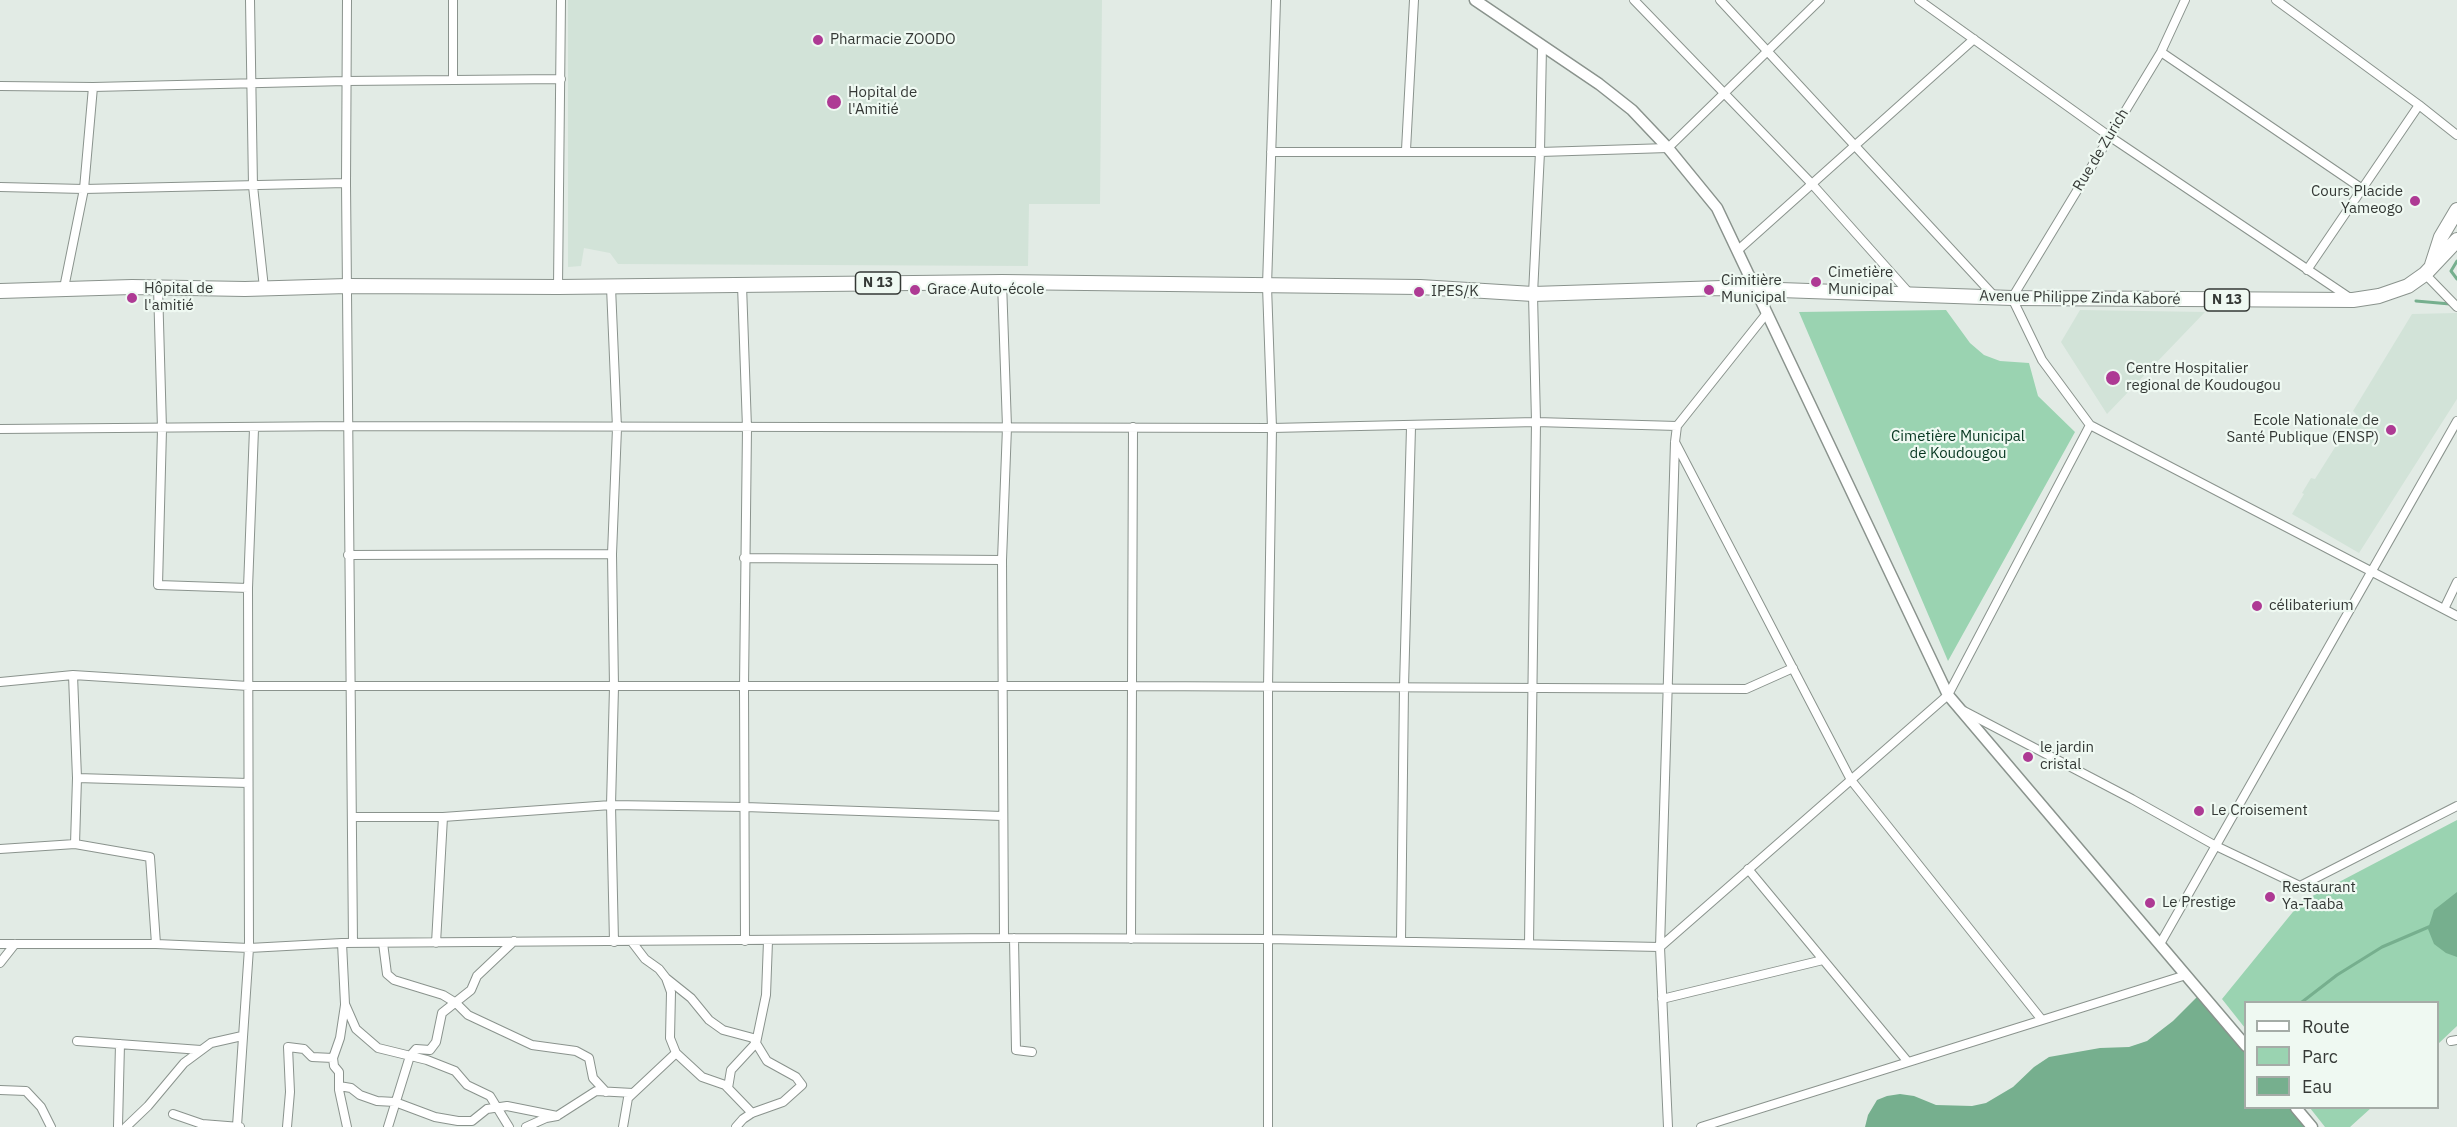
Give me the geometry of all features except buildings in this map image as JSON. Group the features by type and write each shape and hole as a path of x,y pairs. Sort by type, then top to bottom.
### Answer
{"main road":[{"path":"2428,270 2441,237 2457,210"},
{"name":"Avenue Philippe Zinda Kaboré","path":"1755,289 2012,298 2353,300 2393,292 2428,270 2457,240"},
{"name":"N 13","path":"0,291 158,287 558,287 1002,282 1420,287 1533,294 1755,289"}],"street":[{"path":"250,0 253,186 264,288"},
{"path":"347,0 346,286 353,943"},
{"path":"453,0 453,80"},
{"path":"558,287 561,0"},
{"path":"1268,1127 1268,687 1272,428 1267,286 1276,0"},
{"path":"1406,150 1414,0"},
{"path":"1634,0 1812,184 1910,294"},
{"path":"1720,0 1995,297"},
{"path":"1272,152 1406,150 1540,152 1668,148 1820,0"},
{"path":"1919,0 2109,136 2353,300"},
{"name":"Rue de Zurich","path":"2012,298 2161,52 2185,0"},
{"path":"2276,0 2457,135"},
{"path":"1480,2 1599,84 1632,110 1668,148 1716,208 1948,695 2244,1044"},
{"path":"1737,251 1974,39"},
{"path":"1529,944 1536,422 1533,294 1540,152 1542,46"},
{"path":"2161,52 2361,188"},
{"path":"0,86 93,87 561,79"},
{"path":"64,288 84,189 93,87"},
{"path":"2307,270 2419,105"},
{"path":"0,187 84,189 346,183"},
{"path":"2428,270 2457,307"},
{"path":"1002,282 1007,427 1002,560 1004,938"},
{"path":"742,285 747,428 744,558 745,941"},
{"path":"611,286 616,428 612,554 614,687 611,805 614,942"},
{"path":"158,287 162,429 158,585 248,588"},
{"path":"2012,298 2042,360 2090,425 2457,616"},
{"path":"1668,1127 1660,947 1675,442 1677,426 1767,314"},
{"path":"2160,944 2457,421"},
{"path":"0,429 254,429 349,426 1272,428 1411,427 1536,422 1677,426"},
{"path":"0,945 156,944 249,948 342,943 1014,938 1268,939 1660,947 1948,695 2090,425"},
{"path":"1131,939 1134,686 1133,427"},
{"path":"1401,941 1404,687 1411,427"},
{"path":"173,1114 202,1124 238,1126 249,948 248,588 254,429"},
{"path":"1675,442 1851,780 2042,1020"},
{"path":"348,555 612,554"},
{"path":"744,558 1002,560"},
{"path":"2444,609 2457,582"},
{"path":"0,682 74,675 248,686 1746,689 1793,668"},
{"path":"74,675 77,778 75,844"},
{"path":"1959,708 2122,793 2216,846 2300,886 2457,806"},
{"path":"77,778 248,783"},
{"path":"352,817 443,817 611,805 1002,816"},
{"path":"436,943 443,817"},
{"path":"0,849 75,844 150,857 156,944"},
{"path":"1748,869 1908,1062"},
{"path":"1014,938 1017,1050 1032,1052"},
{"path":"728,1088 731,1070 756,1043 766,995 768,941"},
{"path":"388,1127 410,1056 416,1049 430,1050 436,1042 442,1013 471,990 477,976 514,942"},
{"path":"632,942 645,959 691,998 716,1025 723,1030 753,1038 767,1061 796,1077 802,1085 783,1102 752,1113 736,1127"},
{"path":"342,943 345,1004 340,1038 333,1058 334,1066 339,1072 339,1086 347,1127"},
{"path":"383,943 387,974 394,980 443,995 456,1003 468,1015 532,1045 576,1051 589,1058 593,1078 606,1092"},
{"path":"0,963 15,944"},
{"path":"1662,999 1823,960"},
{"path":"1701,1127 2186,975"},
{"path":"666,978 671,992 670,1038 676,1053 702,1077 728,1088 752,1113"},
{"path":"345,1004 356,1029 378,1048 455,1071 467,1085 490,1096 509,1127"},
{"path":"120,1044 116,1127 128,1125 148,1106 184,1063 201,1050 211,1043 242,1036"},
{"path":"77,1041 201,1050"},
{"path":"287,1127 290,1092 288,1047 304,1049 312,1057 333,1058"},
{"path":"623,1127 628,1098 676,1053"},
{"path":"339,1086 351,1088 360,1095 377,1101 395,1102 448,1123 472,1121 487,1109 495,1107 517,1107 557,1116"},
{"path":"0,1090 26,1091 41,1107 51,1127"},
{"path":"526,1127 557,1116 596,1091 633,1093"},
{"path":"2298,1109 2312,1127"}],"shaded area":[{"name":"Hopital de l'Amitié","path":"568,0 1102,0 1100,204 1029,204 1028,266 618,264 610,253 584,248 581,266 568,267"},
{"name":"Centre Hospitalier regional de Koudougou","path":"2080,310 2205,312 2107,414 2061,342"},
{"name":"Ecole Nationale de Santé Publique (ENSP)","path":"2457,313 2457,399 2359,553 2292,514 2311,478 2315,479 2356,414 2353,411 2412,314"}],"green space":[{"name":"Cimetière Municipal de Koudougou","path":"1946,310 1970,343 1984,355 2000,361 2029,363 2038,396 2075,432 1948,661 1799,312"},
{"path":"2457,820 2457,1026 2439,1043 2439,1001 2244,1001 2244,1027 2222,999 2301,902"},
{"path":"2311,1109 2370,1109 2350,1127 2325,1127"}],"water":[{"path":"2457,892 2457,957 2446,953 2434,944 2428,929 2434,910"},
{"path":"2201,993 2244,1045 2244,1109 2297,1109 2308,1127 1865,1127 1868,1115 1877,1100 1887,1096 1900,1094 1914,1096 1936,1105 1972,1106 1986,1103 2013,1087 2034,1067 2049,1057 2100,1048 2129,1047 2147,1041 2173,1021"}],"waterway":[{"path":"2457,261 2451,271 2457,279"},
{"path":"2416,301 2450,304"},
{"path":"2303,1001 2337,975 2382,947 2431,926"}],"place":[{"name":"Pharmacie ZOODO","path":"818,40"},
{"name":"Hopital de l'Amitié","path":"834,102"},
{"name":"Cours Placide Yameogo","path":"2415,201"},
{"name":"Cimetière Municipal","path":"1816,282"},
{"name":"Grace Auto-école","path":"915,290"},
{"name":"Cimitière Municipal","path":"1709,290"},
{"name":"IPES/K","path":"1419,292"},
{"name":"Hôpital de l'amitié","path":"132,298"},
{"name":"Centre Hospitalier regional de Koudougou","path":"2113,378"},
{"name":"Ecole Nationale de Santé Publique (ENSP)","path":"2391,430"},
{"name":"célibaterium","path":"2257,606"},
{"name":"le jardin cristal","path":"2028,757"},
{"name":"Le Croisement","path":"2199,811"},
{"name":"Restaurant Ya-Taaba","path":"2270,897"},
{"name":"Le Prestige","path":"2150,903"}]}
